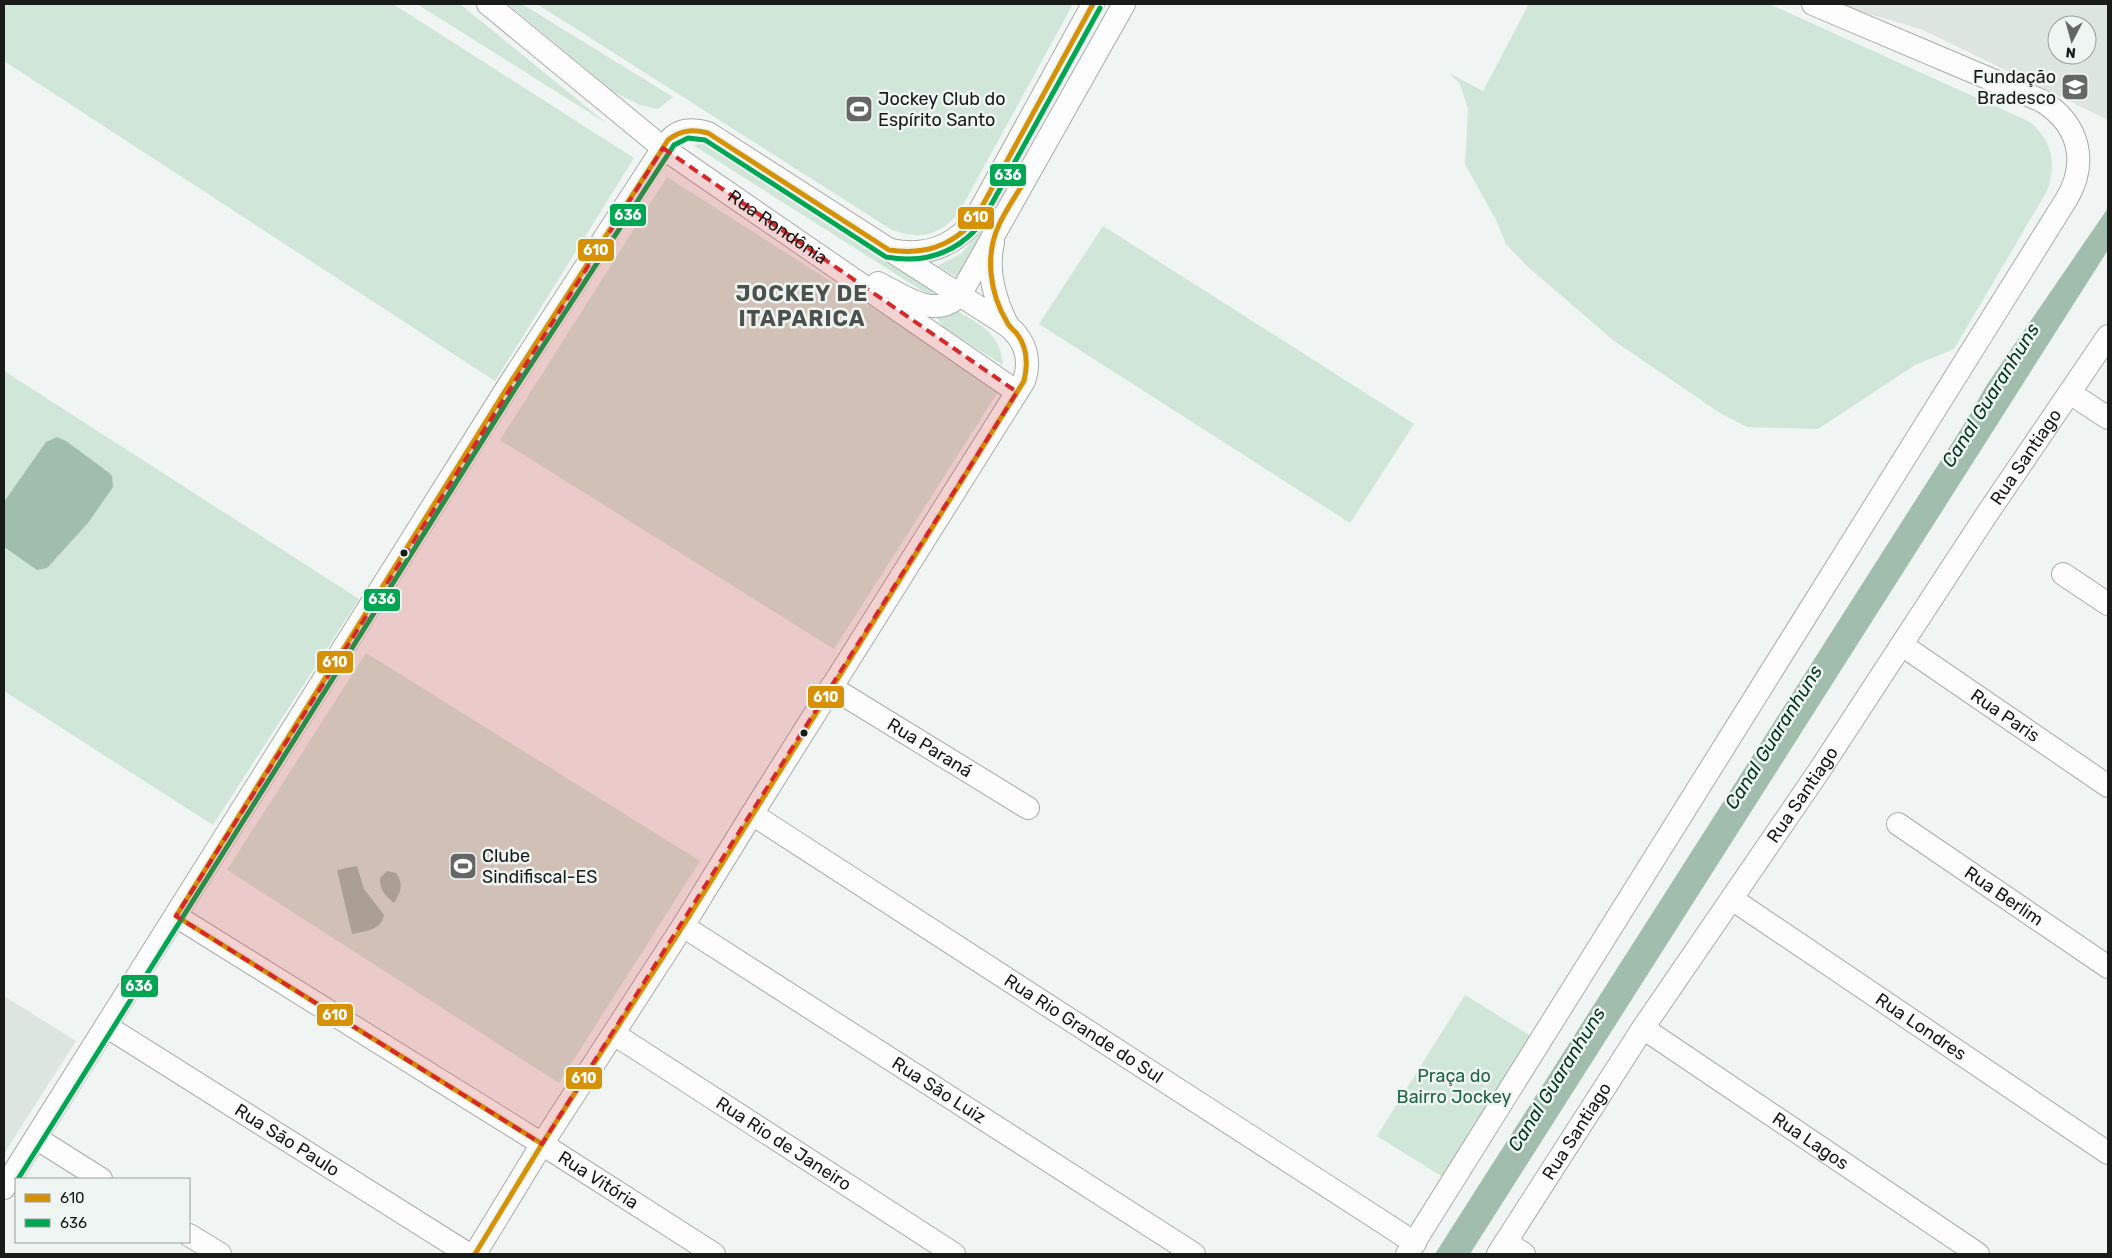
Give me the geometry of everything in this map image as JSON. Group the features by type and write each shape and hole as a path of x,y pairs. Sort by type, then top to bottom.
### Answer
{"street":[{"name":"Rua Rondônia","path":"488,4 663,148 1017,392"},
{"path":"889,250 902,253 928,252 950,243 967,230 979,212 1093,4"},
{"path":"805,246 923,305 930,307 945,306 960,296 1124,4"},
{"path":"1411,1248 2072,190 2076,179 2078,161 2076,143 2067,123 2052,107 2042,101 1813,4"},
{"path":"4,1188 507,388 663,148 677,133 694,129 708,132 1008,326 1021,339 1027,355 1027,373 1017,392 683,926 542,1144 475,1254"},
{"path":"995,234 991,257 992,281 995,297 1008,326"},
{"name":"Rua Santiago","path":"1502,1248 1643,1028 1732,899 1985,517 2108,336"},
{"path":"2070,393 2108,418"},
{"path":"2063,574 2108,604"},
{"name":"Rua Paris","path":"1902,645 2108,786"},
{"name":"Rua Paraná","path":"831,687 1028,808"},
{"name":"Rua Rio Grande do Sul","path":"752,814 1411,1248"},
{"name":"Rua Berlim","path":"1898,824 2108,967"},
{"name":"Rua Londres","path":"1732,899 2108,1153"},
{"name":"Rua Vitória","path":"176,916 542,1144 714,1254"},
{"name":"Rua São Luiz","path":"683,926 1194,1254"},
{"name":"Rua São Paulo","path":"106,1026 468,1254"},
{"name":"Rua Lagos","path":"1643,1028 1978,1254"},
{"name":"Rua Rio de Janeiro","path":"614,1034 954,1254"},
{"path":"36,1138 99,1178"},
{"path":"190,1236 220,1254"},
{"path":"1502,1248 1524,1254"}],"highlighted area":[{"path":"663,148 1017,392 542,1144 176,916"}],"shaded area":[{"name":"Fundação Bradesco","path":"1848,4 2108,4 2108,120 1923,30 1846,7"},
{"path":"4,996 76,1041 5,1152 4,1151"}],"green space":[{"path":"4,4 393,4 634,158 495,381 4,61"},
{"path":"417,4 460,4 606,123"},
{"path":"508,4 522,4 673,97 658,109 640,105 614,92"},
{"name":"Jockey Club do Espírito Santo","path":"537,4 1073,4 958,214 936,231 928,234 911,235 892,230"},
{"path":"1529,4 1769,4 2030,122 2043,137 2050,153 2052,172 2047,191 1954,349 1915,365 1818,429 1747,427 1720,413 1613,340 1527,266 1506,244 1495,218 1465,164 1468,109 1460,84 1449,73 1483,91"},
{"path":"703,144 937,293 927,294 693,145"},
{"path":"667,177 1000,389 834,649 500,440"},
{"path":"1103,226 1414,424 1350,523 1039,324"},
{"path":"980,232 985,235 960,279 937,266 961,254"},
{"path":"959,312 989,332 999,346 1003,365 943,327 937,318"},
{"path":"4,371 359,599 213,825 4,691"},
{"name":"Clube Sindifiscal-ES","path":"366,653 700,861 559,1083 227,870"},
{"name":"Praça do Bairro Jockey","path":"1465,995 1531,1036 1443,1177 1377,1136"}],"water":[{"name":"Canal Guaranhuns","path":"2108,208 2108,250 1470,1254 1435,1254 1968,418 1986,386"},
{"path":"57,437 66,441 108,472 112,476 113,487 88,523 47,568 37,570 4,547 4,502 46,442"},
{"path":"357,866 364,889 384,915 376,927 352,934 337,870"},
{"path":"387,871 396,873 401,884 400,892 394,903 382,890 381,886 380,878"}],"transit line":[{"name":"610","path":"542,1144 176,916 507,388 668,140 677,134 687,131 708,133 889,250 914,251 936,247 956,237 974,221 1093,4"},
{"name":"636","path":"19,1178 513,392 674,145 688,138 705,140 886,257 900,259 926,258 949,250 970,235 980,225 1100,8"},
{"name":"610","path":"475,1254 542,1144 683,926 1024,381 1026,368 1025,351 1021,339 1008,324 1001,311 993,288 991,275 992,251 998,227 1021,187"}],"place":[{"name":"Fundação Bradesco","path":"2075,87"},
{"name":"Jockey Club do Espírito Santo","path":"859,109"},
{"name":"Clube Sindifiscal-ES","path":"463,866"}],"district":[{"name":"JOCKEY DE ITAPARICA","path":"802,306"}]}
